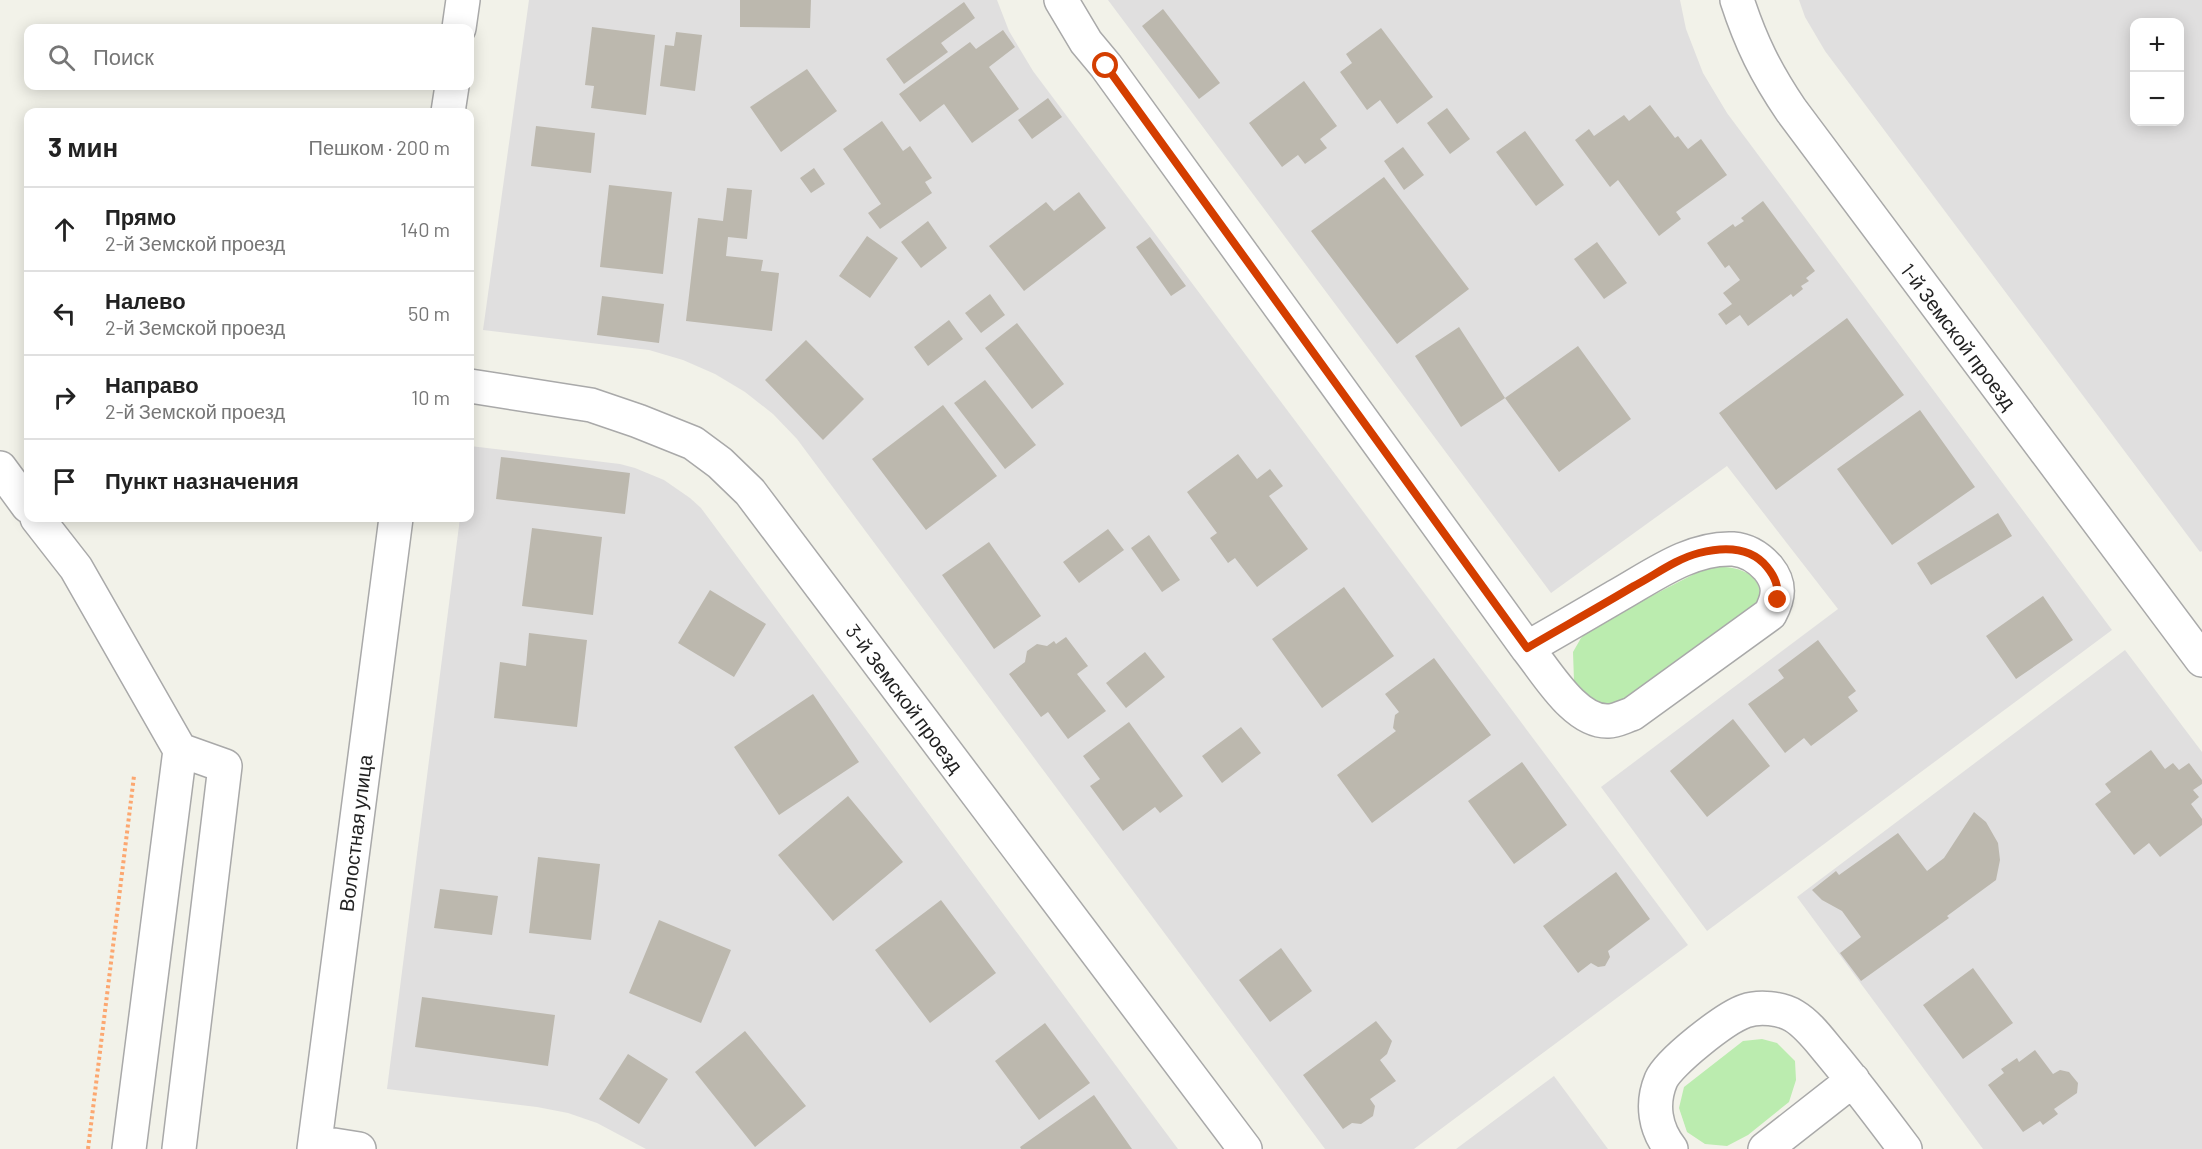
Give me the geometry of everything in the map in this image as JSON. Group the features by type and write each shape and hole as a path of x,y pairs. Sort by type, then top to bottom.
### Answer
{"street":[{"path":"460,24 463,0"},
{"path":"1061,0 1086,42 1113,76 1527,648 1580,711 1591,718 1609,721 1632,714 1770,614 1778,600 1778,585 1773,574 1751,554 1735,549 1698,554 1669,566 1527,648"},
{"name":"1-й Земской проезд","path":"1737,0 1753,46 1767,75 1791,111 2202,660"},
{"path":"449,108 451,90"},
{"name":"3-й Земской проезд","path":"474,387 591,405 638,421 693,443 720,463 750,492 1245,1149"},
{"path":"0,468 24,501"},
{"path":"41,522 76,568 180,750 129,1149"},
{"name":"Волостная улица","path":"314,1145 395,522"},
{"path":"179,1149 225,766 180,750"},
{"path":"1671,1149 1657,1126 1655,1103 1661,1080 1676,1060 1724,1022 1746,1011 1770,1008 1792,1015 1811,1030 1853,1080 1905,1149"},
{"path":"1765,1149 1853,1080"},
{"path":"314,1145 359,1149"}],"path":[{"path":"88,1149 134,776"}],"shaded area":[{"path":"529,0 997,0 1009,31 1033,71 1688,945 1414,1149 1325,1149 797,439 773,414 745,392 715,374 683,360 649,350 483,330"},
{"path":"1108,0 1680,0 1686,29 1703,73 1727,113 2112,630 1707,931 1601,787 1838,609 1727,466 1551,593"},
{"path":"1799,0 2202,0 2202,551 2200,552 1825,51 1805,17"},
{"path":"474,446 620,464 635,468 664,480 701,508 1178,1149 646,1149 597,1123 568,1113 537,1107 387,1089 459,522 474,522"},
{"path":"2125,650 2202,752 2202,1149 1983,1149 1797,897"},
{"path":"1554,1076 1608,1149 1456,1149"}],"green space":[{"path":"1717,567 1735,568 1750,575 1759,587 1758,605 1638,697 1612,707 1596,703 1584,695 1574,681 1573,652 1581,638 1593,626 1700,571"},
{"path":"1762,1039 1777,1043 1795,1061 1796,1080 1789,1102 1748,1135 1727,1146 1705,1144 1687,1132 1679,1108 1684,1087 1743,1041"}],"building":[{"path":"740,0 811,0 810,28 740,27"},
{"path":"964,2 975,18 941,43 948,52 904,84 886,59"},
{"path":"1163,9 1220,83 1199,99 1142,26"},
{"path":"592,27 655,35 646,115 591,108 594,86 585,85"},
{"path":"1381,28 1433,97 1397,124 1380,100 1367,110 1340,72 1352,63 1346,54"},
{"path":"1003,30 1015,47 989,67 1019,109 972,143 944,104 920,122 899,94 970,42 976,49"},
{"path":"676,32 702,35 695,91 660,86 665,45 674,46"},
{"path":"807,69 837,111 781,152 750,107"},
{"path":"1304,81 1337,126 1320,139 1327,148 1305,164 1298,155 1282,167 1249,123"},
{"path":"1048,98 1062,117 1032,139 1018,120"},
{"path":"1650,105 1675,138 1678,136 1688,149 1701,139 1727,175 1676,212 1681,219 1659,236 1618,180 1610,187 1575,140 1589,129 1594,136 1624,115 1629,121"},
{"path":"1447,108 1470,139 1450,154 1427,123"},
{"path":"882,121 903,151 910,146 932,178 925,182 932,193 880,229 868,213 881,204 843,149"},
{"path":"536,126 595,133 591,173 531,166"},
{"path":"1525,131 1564,185 1536,206 1496,152"},
{"path":"1403,147 1424,175 1404,190 1384,161"},
{"path":"814,168 825,184 811,193 800,178"},
{"path":"1384,177 1469,289 1397,344 1311,231"},
{"path":"609,185 672,192 663,274 600,267"},
{"path":"727,188 752,190 747,239 728,237 726,256 763,260 761,271 779,273 772,331 686,321 698,218 723,221"},
{"path":"1079,192 1106,228 1024,291 989,246 1046,202 1054,211"},
{"path":"1763,201 1815,271 1806,278 1809,281 1801,286 1803,289 1793,297 1791,294 1748,326 1740,315 1726,325 1718,314 1732,304 1723,293 1740,280 1729,265 1725,268 1707,243 1733,224 1735,227 1744,221 1741,218"},
{"path":"928,221 947,248 921,268 901,242"},
{"path":"867,236 898,258 870,298 839,276"},
{"path":"1150,237 1186,286 1171,296 1136,247"},
{"path":"1597,242 1627,283 1604,299 1574,259"},
{"path":"990,294 1005,315 981,333 965,313"},
{"path":"602,296 664,304 659,343 597,335"},
{"path":"1847,318 1904,395 1776,490 1719,413"},
{"path":"949,320 963,339 928,366 914,347"},
{"path":"1017,323 1064,384 1032,409 985,348"},
{"path":"1459,327 1505,398 1461,427 1415,356"},
{"path":"806,340 864,399 823,440 765,380"},
{"path":"1578,346 1631,419 1559,472 1505,398"},
{"path":"985,380 1036,445 1005,469 954,403"},
{"path":"943,405 997,476 926,530 872,459"},
{"path":"1920,410 1975,487 1892,545 1837,469"},
{"path":"1238,454 1257,479 1270,469 1283,486 1269,496 1308,549 1257,587 1235,558 1228,563 1210,538 1217,533 1187,492"},
{"path":"501,457 630,473 625,514 496,499"},
{"path":"1998,513 2012,536 1931,585 1917,563"},
{"path":"532,528 602,537 593,615 522,606"},
{"path":"1108,529 1124,550 1079,583 1063,562"},
{"path":"1149,535 1180,580 1162,592 1131,548"},
{"path":"989,542 1041,616 994,649 942,575"},
{"path":"1344,587 1394,656 1322,708 1272,639"},
{"path":"710,590 766,624 734,677 678,643"},
{"path":"2043,596 2073,640 2016,679 1986,636"},
{"path":"529,633 587,640 577,727 494,718 500,662 526,666"},
{"path":"1066,637 1088,666 1077,674 1106,711 1068,739 1048,712 1041,717 1009,674 1025,662 1027,651 1037,644 1047,646 1054,641 1056,644"},
{"path":"1818,640 1856,691 1848,697 1858,711 1811,746 1804,738 1785,753 1748,704 1784,678 1778,670"},
{"path":"1145,652 1165,677 1126,708 1106,683"},
{"path":"1434,658 1491,735 1372,823 1337,775 1396,731 1393,728 1395,715 1399,712 1385,694"},
{"path":"813,694 859,762 779,815 734,747"},
{"path":"1733,719 1770,766 1707,817 1670,771"},
{"path":"1129,722 1183,796 1160,813 1155,807 1123,831 1090,786 1100,779 1083,756"},
{"path":"1241,727 1261,753 1222,783 1202,756"},
{"path":"2151,750 2165,769 2173,763 2179,770 2189,763 2202,780 2202,784 2193,790 2199,797 2191,804 2202,819 2202,825 2160,857 2149,843 2134,855 2095,804 2111,792 2105,784"},
{"path":"1522,762 1567,825 1514,864 1468,801"},
{"path":"848,796 903,862 833,921 778,855"},
{"path":"1974,812 1986,822 1998,843 2000,860 1996,880 1947,916 1949,918 1861,981 1840,953 1861,937 1842,911 1822,900 1812,890 1836,871 1839,875 1898,833 1927,871 1944,858"},
{"path":"538,857 600,864 591,940 529,933"},
{"path":"1616,872 1650,919 1608,951 1610,957 1605,966 1598,967 1591,963 1578,973 1543,926"},
{"path":"440,889 498,896 492,935 434,928"},
{"path":"941,900 996,973 930,1023 875,950"},
{"path":"659,920 731,950 701,1023 629,993"},
{"path":"1281,948 1312,991 1270,1022 1239,980"},
{"path":"1973,968 2013,1023 1963,1059 1923,1005"},
{"path":"422,997 555,1015 548,1066 415,1047"},
{"path":"1376,1021 1392,1041 1387,1054 1380,1060 1396,1081 1370,1099 1375,1106 1373,1116 1361,1124 1352,1123 1343,1129 1303,1075"},
{"path":"1045,1023 1090,1083 1039,1120 995,1061"},
{"path":"745,1031 806,1106 755,1147 695,1072"},
{"path":"2035,1050 2053,1074 2060,1070 2069,1072 2078,1083 2077,1093 2054,1109 2058,1114 2043,1125 2040,1121 2023,1132 1988,1085 2004,1073 2001,1069 2017,1058 2019,1062"},
{"path":"628,1054 668,1079 639,1124 599,1099"},
{"path":"1094,1095 1132,1149 1021,1149 1020,1147"}],"route":[{"path":"1106,66 1527,648 1669,566 1698,554 1735,549 1751,554 1773,574 1778,585 1778,600"}]}
